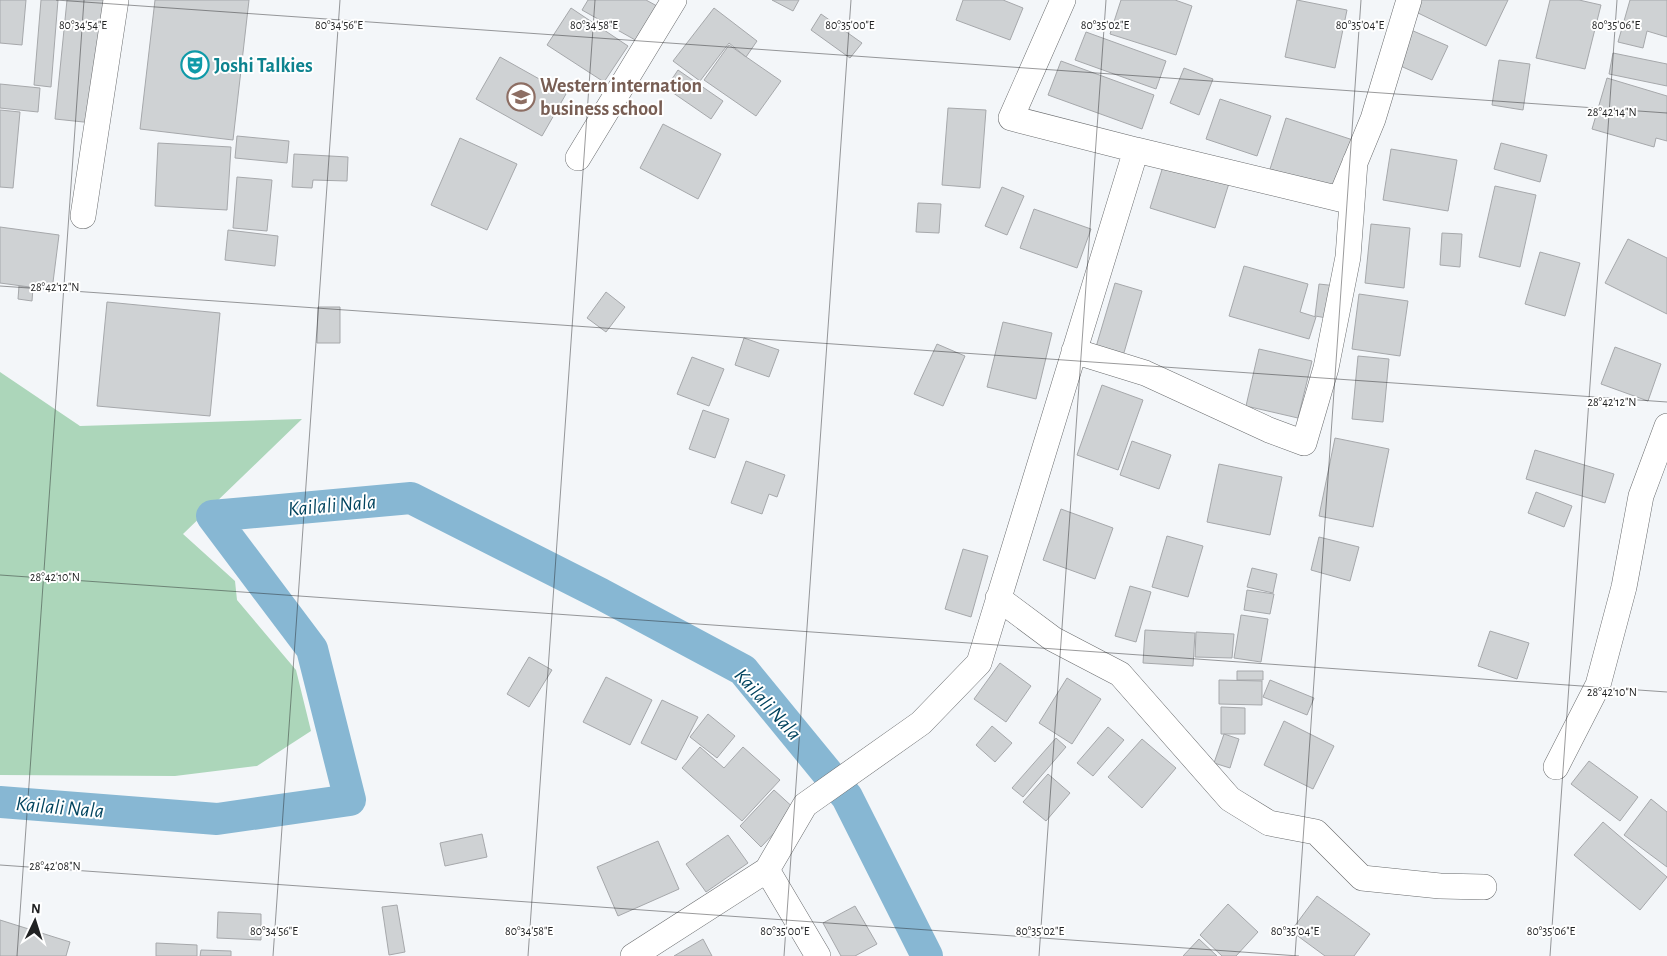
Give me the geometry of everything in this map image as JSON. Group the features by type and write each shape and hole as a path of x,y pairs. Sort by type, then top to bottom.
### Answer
{"street":[{"path":"83,216 116,0"},
{"path":"578,158 674,0"},
{"path":"1063,0 1011,118 1340,199 1373,119 1409,0"},
{"path":"633,956 767,870 805,805 921,723 979,663 1136,150"},
{"path":"1074,351 1145,373 1269,430 1304,443 1326,368 1348,257 1355,162"},
{"path":"1556,767 1598,685 1624,587 1640,496 1667,426"},
{"path":"998,598 1053,639 1120,674 1230,798 1269,823 1316,832 1362,878 1440,886 1484,887"},
{"path":"767,870 818,956"}],"green space":[{"path":"0,372 80,426 302,419 183,534 235,581 237,600 296,670 311,731 257,766 175,776 0,775"}],"building":[{"path":"0,0 26,0 22,45 0,43"},
{"path":"41,0 58,0 51,87 34,85"},
{"path":"67,0 106,0 93,123 55,119"},
{"name":"Joshi Talkies","path":"155,0 249,0 233,140 140,129"},
{"path":"588,0 646,0 657,6 637,41 582,10"},
{"path":"772,0 799,0 793,11"},
{"path":"963,0 1003,0 1023,8 1010,40 956,20"},
{"path":"1121,0 1175,0 1192,6 1176,55 1110,34"},
{"path":"1297,0 1347,10 1335,68 1285,57"},
{"path":"1422,0 1508,0 1486,46 1416,12"},
{"path":"1550,0 1579,0 1601,5 1585,69 1536,58"},
{"path":"1630,0 1667,0 1667,37 1647,31 1643,48 1618,42"},
{"path":"571,8 628,46 604,82 547,45"},
{"path":"714,8 757,41 746,57 729,43 700,81 673,61"},
{"path":"821,14 862,43 850,58 811,30"},
{"path":"1411,30 1448,46 1432,80 1396,64"},
{"path":"1086,32 1166,61 1156,89 1075,60"},
{"path":"729,45 781,81 756,116 704,80"},
{"path":"1613,53 1667,64 1667,86 1609,74"},
{"name":"Western internation business school","path":"500,57 566,94 542,136 476,99"},
{"path":"1499,60 1530,64 1523,110 1492,105"},
{"path":"1061,61 1154,95 1142,129 1048,95"},
{"path":"1184,68 1213,79 1199,115 1170,103"},
{"path":"678,70 723,101 711,119 666,88"},
{"path":"1607,78 1667,96 1667,141 1656,138 1654,147 1592,129"},
{"path":"0,84 40,88 38,112 0,108"},
{"path":"1220,99 1271,116 1257,156 1206,139"},
{"path":"948,108 986,110 980,188 942,185"},
{"path":"0,110 20,112 13,188 0,187"},
{"path":"1286,118 1353,140 1337,190 1270,169"},
{"path":"663,124 721,154 698,199 640,168"},
{"path":"237,136 289,141 287,163 235,158"},
{"path":"460,138 517,164 487,230 431,205"},
{"path":"158,143 231,147 227,210 155,206"},
{"path":"1501,143 1547,155 1540,182 1494,169"},
{"path":"1391,149 1457,160 1448,211 1383,200"},
{"path":"294,154 348,157 347,181 313,180 312,188 292,187"},
{"path":"1165,160 1230,180 1215,228 1150,208"},
{"path":"237,177 272,180 267,231 233,228"},
{"path":"1495,186 1536,195 1520,267 1479,257"},
{"path":"1002,187 1024,196 1007,235 985,226"},
{"path":"918,203 941,204 939,233 916,232"},
{"path":"1034,209 1091,229 1077,268 1020,248"},
{"path":"1371,224 1410,228 1404,288 1365,283"},
{"path":"0,227 59,235 52,290 0,283"},
{"path":"228,230 278,236 275,266 225,260"},
{"path":"1442,233 1462,234 1460,267 1440,265"},
{"path":"1628,239 1667,258 1667,314 1605,283"},
{"path":"1540,252 1580,263 1565,316 1525,304"},
{"path":"1244,266 1308,284 1300,312 1316,317 1309,339 1229,316"},
{"path":"1115,283 1142,291 1123,356 1096,347"},
{"path":"1319,284 1337,286 1333,319 1315,316"},
{"path":"19,286 33,288 32,301 18,299"},
{"path":"606,292 625,307 606,332 587,318"},
{"path":"1359,294 1408,301 1400,356 1352,349"},
{"path":"107,302 220,313 210,416 97,406"},
{"path":"318,307 340,307 340,343 317,343"},
{"path":"1003,322 1052,333 1036,399 987,387"},
{"path":"744,338 779,350 769,377 735,365"},
{"path":"937,344 965,356 943,406 914,394"},
{"path":"1615,347 1661,364 1648,401 1601,384"},
{"path":"1259,349 1312,361 1298,418 1246,406"},
{"path":"1358,356 1389,359 1383,422 1352,419"},
{"path":"692,357 724,369 709,406 677,394"},
{"path":"1102,385 1143,400 1118,470 1077,455"},
{"path":"703,410 729,419 715,458 689,449"},
{"path":"1335,438 1389,449 1373,527 1319,516"},
{"path":"1132,441 1171,455 1159,489 1120,475"},
{"path":"1535,450 1614,474 1605,503 1526,479"},
{"path":"746,461 785,475 777,497 769,494 762,514 731,503"},
{"path":"1219,464 1282,477 1270,535 1207,522"},
{"path":"1536,492 1572,506 1564,527 1528,513"},
{"path":"1061,509 1113,528 1095,579 1043,560"},
{"path":"1167,536 1203,546 1188,597 1152,587"},
{"path":"1319,537 1359,547 1350,581 1311,570"},
{"path":"963,549 988,556 971,617 945,609"},
{"path":"1252,568 1277,574 1273,593 1247,587"},
{"path":"1130,586 1151,592 1136,642 1115,636"},
{"path":"1247,590 1274,594 1270,614 1244,610"},
{"path":"1241,615 1268,619 1261,662 1234,658"},
{"path":"1145,630 1195,633 1193,666 1143,663"},
{"path":"1490,631 1529,643 1517,679 1478,666"},
{"path":"1196,632 1234,634 1232,658 1195,657"},
{"path":"529,657 552,670 529,707 507,694"},
{"path":"1000,663 1031,686 1006,722 974,699"},
{"path":"1237,671 1263,671 1263,680 1237,680"},
{"path":"606,677 652,700 630,745 583,722"},
{"path":"1067,678 1101,699 1072,744 1039,723"},
{"path":"1219,680 1262,681 1262,705 1219,704"},
{"path":"1270,680 1314,698 1307,715 1263,697"},
{"path":"662,700 698,717 676,760 641,743"},
{"path":"1221,707 1245,708 1245,734 1221,734"},
{"path":"708,714 735,736 717,758 690,737"},
{"path":"1284,721 1334,746 1313,789 1264,765"},
{"path":"992,726 1012,743 995,762 976,745"},
{"path":"1108,727 1124,740 1093,776 1077,763"},
{"path":"1224,734 1239,739 1230,768 1214,763"},
{"path":"1056,738 1066,747 1023,797 1012,788"},
{"path":"1142,739 1176,768 1142,808 1108,777"},
{"path":"700,747 724,768 743,747 780,780 742,821 682,768"},
{"path":"1589,761 1638,797 1620,821 1571,784"},
{"path":"1048,774 1070,793 1046,821 1023,802"},
{"path":"774,790 796,810 761,847 740,826"},
{"path":"1651,799 1667,812 1667,867 1624,835"},
{"path":"1603,822 1667,877 1640,910 1574,855"},
{"path":"482,834 487,857 445,866 440,843"},
{"path":"728,835 748,863 706,892 686,864"},
{"path":"658,841 679,889 618,916 597,867"},
{"path":"1317,896 1370,934 1354,956 1325,956 1291,931"},
{"path":"1228,904 1258,932 1236,956 1222,956 1200,935"},
{"path":"397,905 405,952 389,955 382,907"},
{"path":"855,906 877,944 855,956 841,956 823,923"},
{"path":"218,912 261,914 261,940 217,938"},
{"path":"0,920 70,942 66,956 0,956"},
{"path":"703,939 712,956 674,956"},
{"path":"1199,939 1217,956 1183,956"},
{"path":"156,943 197,945 197,956 156,956"},
{"path":"201,950 231,951 231,956 200,956"}],"waterway":[{"name":"Kailali Nala","path":"0,802 217,819 350,800 312,649 212,516 411,498 601,594 743,670 847,797 927,956"}],"place":[{"name":"Joshi Talkies","path":"195,65"},
{"name":"Western internation business school","path":"521,97"}]}
